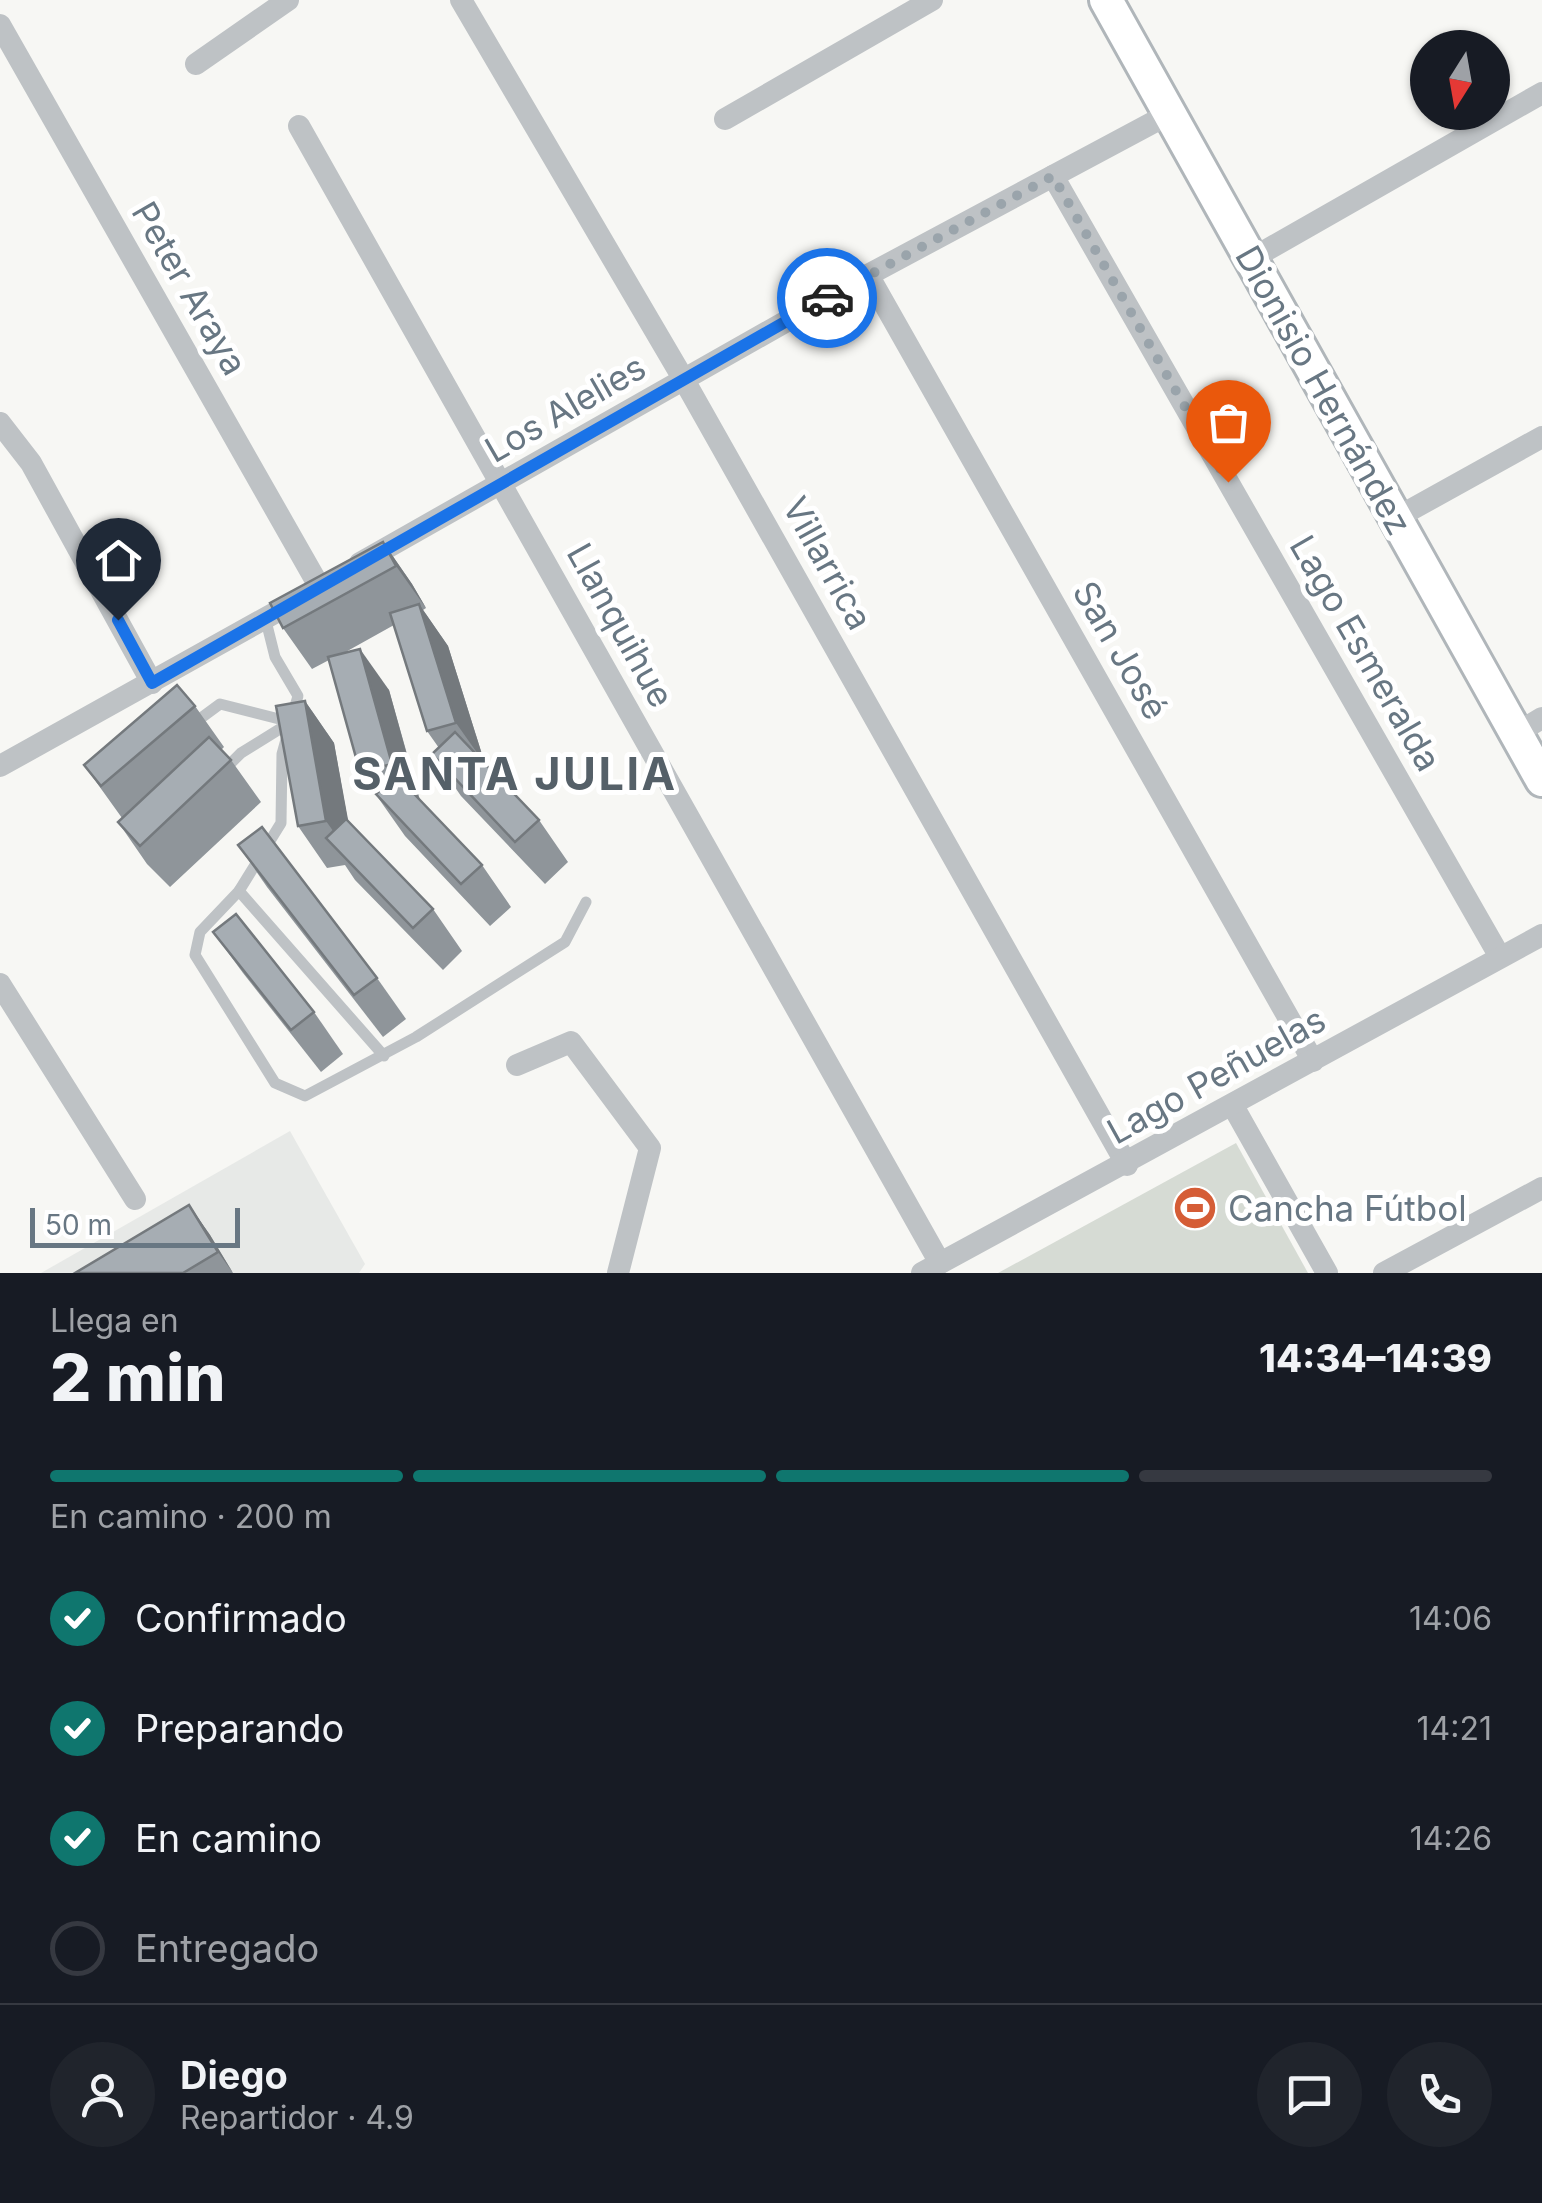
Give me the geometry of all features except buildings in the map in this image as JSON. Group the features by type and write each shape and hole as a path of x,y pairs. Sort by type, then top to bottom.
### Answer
{"street":[{"path":"196,64 288,0"},
{"name":"Villarrica","path":"461,0 684,380 1126,1165"},
{"path":"725,120 932,0"},
{"name":"Dionisio Hernández","path":"1106,0 1167,116 1396,518 1528,726 1542,780"},
{"name":"Peter Araya","path":"0,25 320,586"},
{"path":"1251,259 1542,93"},
{"name":"Los Alelies","path":"0,766 266,620 868,274 1167,116"},
{"name":"Llanquihue","path":"299,126 931,1268"},
{"name":"Lago Esmeralda","path":"1053,176 1500,957"},
{"name":"San José","path":"868,274 1313,1061"},
{"path":"0,424 31,462 152,683"},
{"path":"1396,518 1542,437"},
{"name":"Lago Peñuelas","path":"931,1268 1126,1165 1542,934"},
{"path":"0,984 135,1199"},
{"path":"518,1065 571,1042 650,1148 618,1273"},
{"path":"1233,1106 1328,1273"},
{"path":"1384,1273 1542,1188"}],"lane":[{"path":"266,620 275,657 298,696 282,754 282,823 239,891 200,932 195,955 275,1083 305,1096 384,1056 565,942 586,902"},
{"path":"201,718 220,704 291,722"},
{"path":"213,780 241,754 291,722"},
{"path":"239,891 384,1056"}],"shaded area":[{"path":"290,1131 365,1264 359,1273 41,1273"},
{"name":"Cancha Fútbol","path":"1236,1143 1308,1273 998,1273"}],"way so far":[{"path":"827,298 1053,176 1228,482"}],"place":[{"name":"Cancha Fútbol","path":"1195,1208"}],"district":[{"name":"SANTA JULIA","path":"515,773"}],"route":[{"path":"118,620 152,683 827,298"}]}
